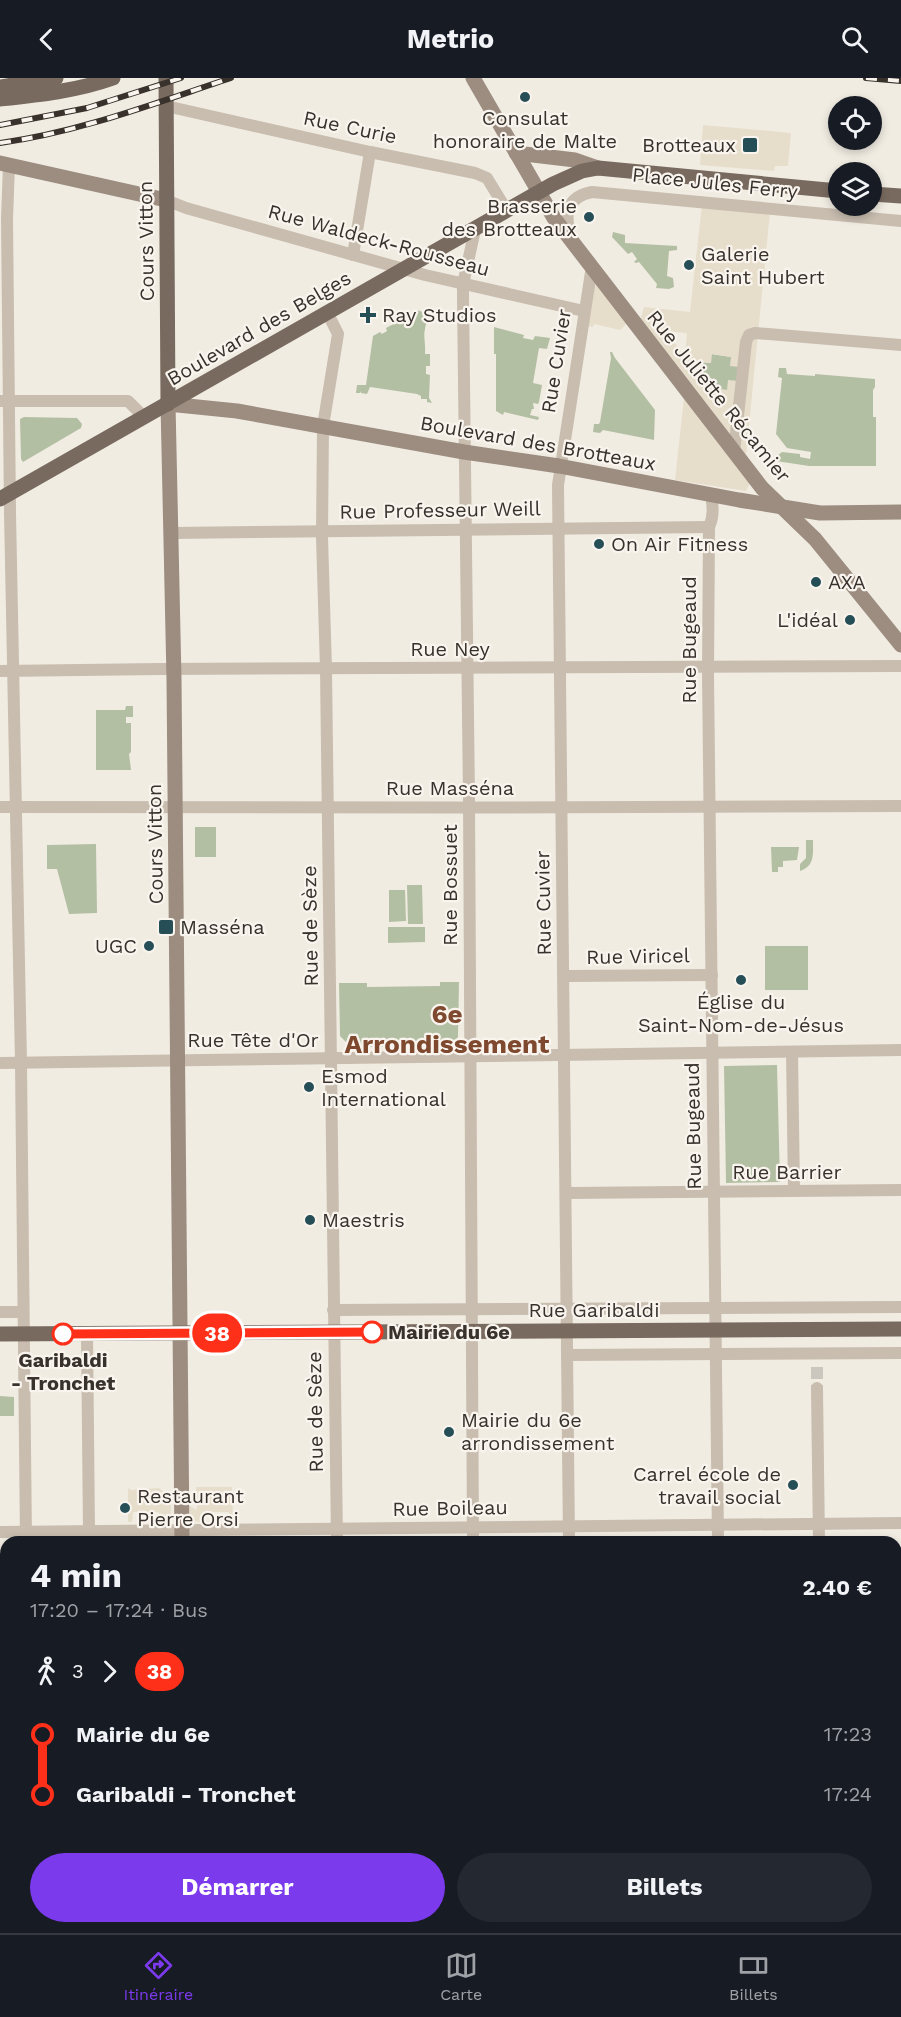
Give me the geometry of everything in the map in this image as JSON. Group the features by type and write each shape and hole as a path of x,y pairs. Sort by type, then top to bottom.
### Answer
{"main road":[{"path":"0,87 56,78"},
{"path":"0,99 64,91 113,78"},
{"name":"Cours Vitton","path":"166,78 182,1536"},
{"name":"Rue Juliette Récamier","path":"473,78 554,218 762,488 815,539 901,645"},
{"name":"Place Jules Ferry","path":"516,153 575,160 598,168 828,190"},
{"path":"4,164 166,200"},
{"name":"Place Jules Ferry","path":"539,192 563,178 598,168"},
{"name":"Boulevard des Belges","path":"5,496 539,192"},
{"path":"882,195 901,196"},
{"name":"Boulevard des Brotteaux","path":"168,404 228,412 237,411 820,513 901,512"},
{"name":"Rue Garibaldi","path":"0,1334 901,1329"}],"street":[{"name":"Rue Curie","path":"166,106 481,176 487,178 507,212"},
{"path":"353,255 370,152"},
{"path":"4,164 7,229 5,496 10,513 15,671 26,1536"},
{"name":"Place Jules Ferry","path":"574,243 567,222 568,210 578,196 592,192 901,221"},
{"name":"Rue Waldeck-Rousseau","path":"166,200 186,208 405,269 584,311"},
{"name":"Rue Bossuet","path":"473,1536 469,807 463,284 475,230"},
{"name":"Rue Cuvier","path":"569,1536 559,466 592,266"},
{"name":"Rue de Sèze","path":"328,314 338,334 322,426 337,1536"},
{"path":"734,452 746,342 749,335 755,333 901,345"},
{"path":"5,400 128,400 144,417"},
{"name":"Rue Bugeaud","path":"711,495 713,508 709,527 708,667 718,1536"},
{"name":"Rue Professeur Weill","path":"171,532 709,527"},
{"name":"Rue Ney","path":"0,671 174,668 901,666"},
{"name":"Rue Masséna","path":"0,807 328,809 901,806"},
{"name":"Rue Viricel","path":"564,976 712,975"},
{"name":"Rue Tête d'Or","path":"0,1063 901,1050"},
{"path":"792,1052 794,1191"},
{"name":"Rue Barrier","path":"566,1192 901,1190"},
{"name":"Rue Garibaldi","path":"333,1310 901,1308"},
{"path":"0,1312 23,1312"},
{"path":"87,1334 89,1531"},
{"path":"567,1355 901,1353"},
{"path":"817,1354 817,1367"},
{"path":"818,1388 819,1536"},
{"name":"Rue Boileau","path":"36,1536 89,1531 182,1536 337,1536 473,1527 901,1523"},
{"name":"Rue Boileau","path":"0,1532 21,1536"}],"green space":[{"path":"613,232 625,235 625,243 677,246 677,250 669,251 667,276 673,278 674,287 656,288 657,284 639,262 634,262 637,259 632,252 628,254 612,237"},
{"path":"417,310 429,314 424,338 425,354 430,354 430,366 426,366 426,374 430,375 429,398 432,403 427,402 427,399 421,399 421,396 417,394 370,387 367,394 360,391 356,393 357,385 366,385 373,336 380,332 382,334 387,331 386,328 403,319 405,321"},
{"path":"494,327 524,335 523,338 533,340 535,336 550,338 547,349 539,348 533,383 542,385 539,402 538,404 533,403 534,409 530,415 539,417 538,420 504,412 503,415 496,411"},
{"path":"610,352 655,410 654,440 603,430 600,433 593,432 594,424 600,422 611,358"},
{"path":"711,354 731,357 739,367 738,381 727,390 708,388 709,378 699,377 701,362 710,363"},
{"path":"779,368 786,368 787,374 875,379 873,417 876,417 876,466 809,466 776,461 777,456 782,452 800,454 800,457 810,459 811,452 787,448 776,434 782,378 778,377"},
{"path":"24,417 77,418 82,424 81,428 23,462 20,419"},
{"path":"126,706 133,706 133,717 126,717 126,723 131,723 131,752 129,754 131,770 96,770 96,710 125,710"},
{"path":"195,827 216,827 216,857 195,857"},
{"path":"806,840 813,840 812,859 805,869 800,871 800,864 806,858"},
{"path":"96,844 97,913 69,914 57,869 47,869 47,845"},
{"path":"771,847 799,847 797,860 783,861 783,867 778,867 778,872 772,872"},
{"path":"407,885 422,885 423,924 408,924"},
{"path":"389,890 405,890 406,921 389,922"},
{"path":"388,927 425,927 425,942 388,943"},
{"path":"765,946 808,946 808,990 765,990"},
{"path":"440,982 459,982 458,1037 452,1045 351,1047 340,1036 339,983 367,983 367,987 440,986"},
{"path":"777,1065 780,1182 726,1183 724,1066"},
{"path":"0,1396 14,1397 14,1416 0,1416"}],"shaded area":[{"path":"703,125 791,133 788,166 775,166 774,171 700,165"},
{"path":"702,205 770,212 745,466 750,483 746,491 675,480 686,380 640,322 644,307 690,312","holes":["665,331 687,333 685,356","712,354 731,357 730,366 739,367 738,381 728,380 727,390 708,388 709,378 699,377 701,362 711,363"]},
{"path":"595,282 627,323 620,330 594,324 593,327 587,326"},
{"path":"196,1487 232,1487 233,1521 229,1521 229,1512 203,1512 202,1522 191,1521 189,1506 197,1510"},
{"path":"128,1488 131,1490 159,1488 171,1498 171,1520 160,1522 159,1512 133,1512 132,1522 128,1522"}],"tunnel":[{"path":"817,1367 817,1388"}],"railway":[{"path":"0,125 87,108 181,78"},
{"path":"0,143 88,124 231,78"},
{"path":"866,78 901,81"}],"bus line":[{"name":"38","path":"63,1334 372,1332"}],"place":[{"name":"Consulat honoraire de Malte","path":"525,97"},
{"name":"Brotteaux","path":"750,145"},
{"name":"Brasserie des Brotteaux","path":"589,217"},
{"name":"Galerie Saint Hubert","path":"689,265"},
{"name":"Ray Studios","path":"368,315"},
{"name":"On Air Fitness","path":"599,544"},
{"name":"AXA","path":"816,582"},
{"name":"L'idéal","path":"850,620"},
{"name":"Masséna","path":"166,927"},
{"name":"UGC","path":"149,946"},
{"name":"Église du Saint-Nom-de-Jésus","path":"741,980"},
{"name":"Esmod International","path":"309,1087"},
{"name":"Maestris","path":"310,1220"},
{"name":"Mairie du 6e","path":"372,1332"},
{"name":"Garibaldi - Tronchet","path":"63,1334"},
{"name":"Mairie du 6e arrondissement","path":"449,1432"},
{"name":"Carrel école de travail social","path":"793,1485"},
{"name":"Restaurant Pierre Orsi","path":"125,1508"}],"district":[{"name":"6e Arrondissement","path":"447,1029"}]}
